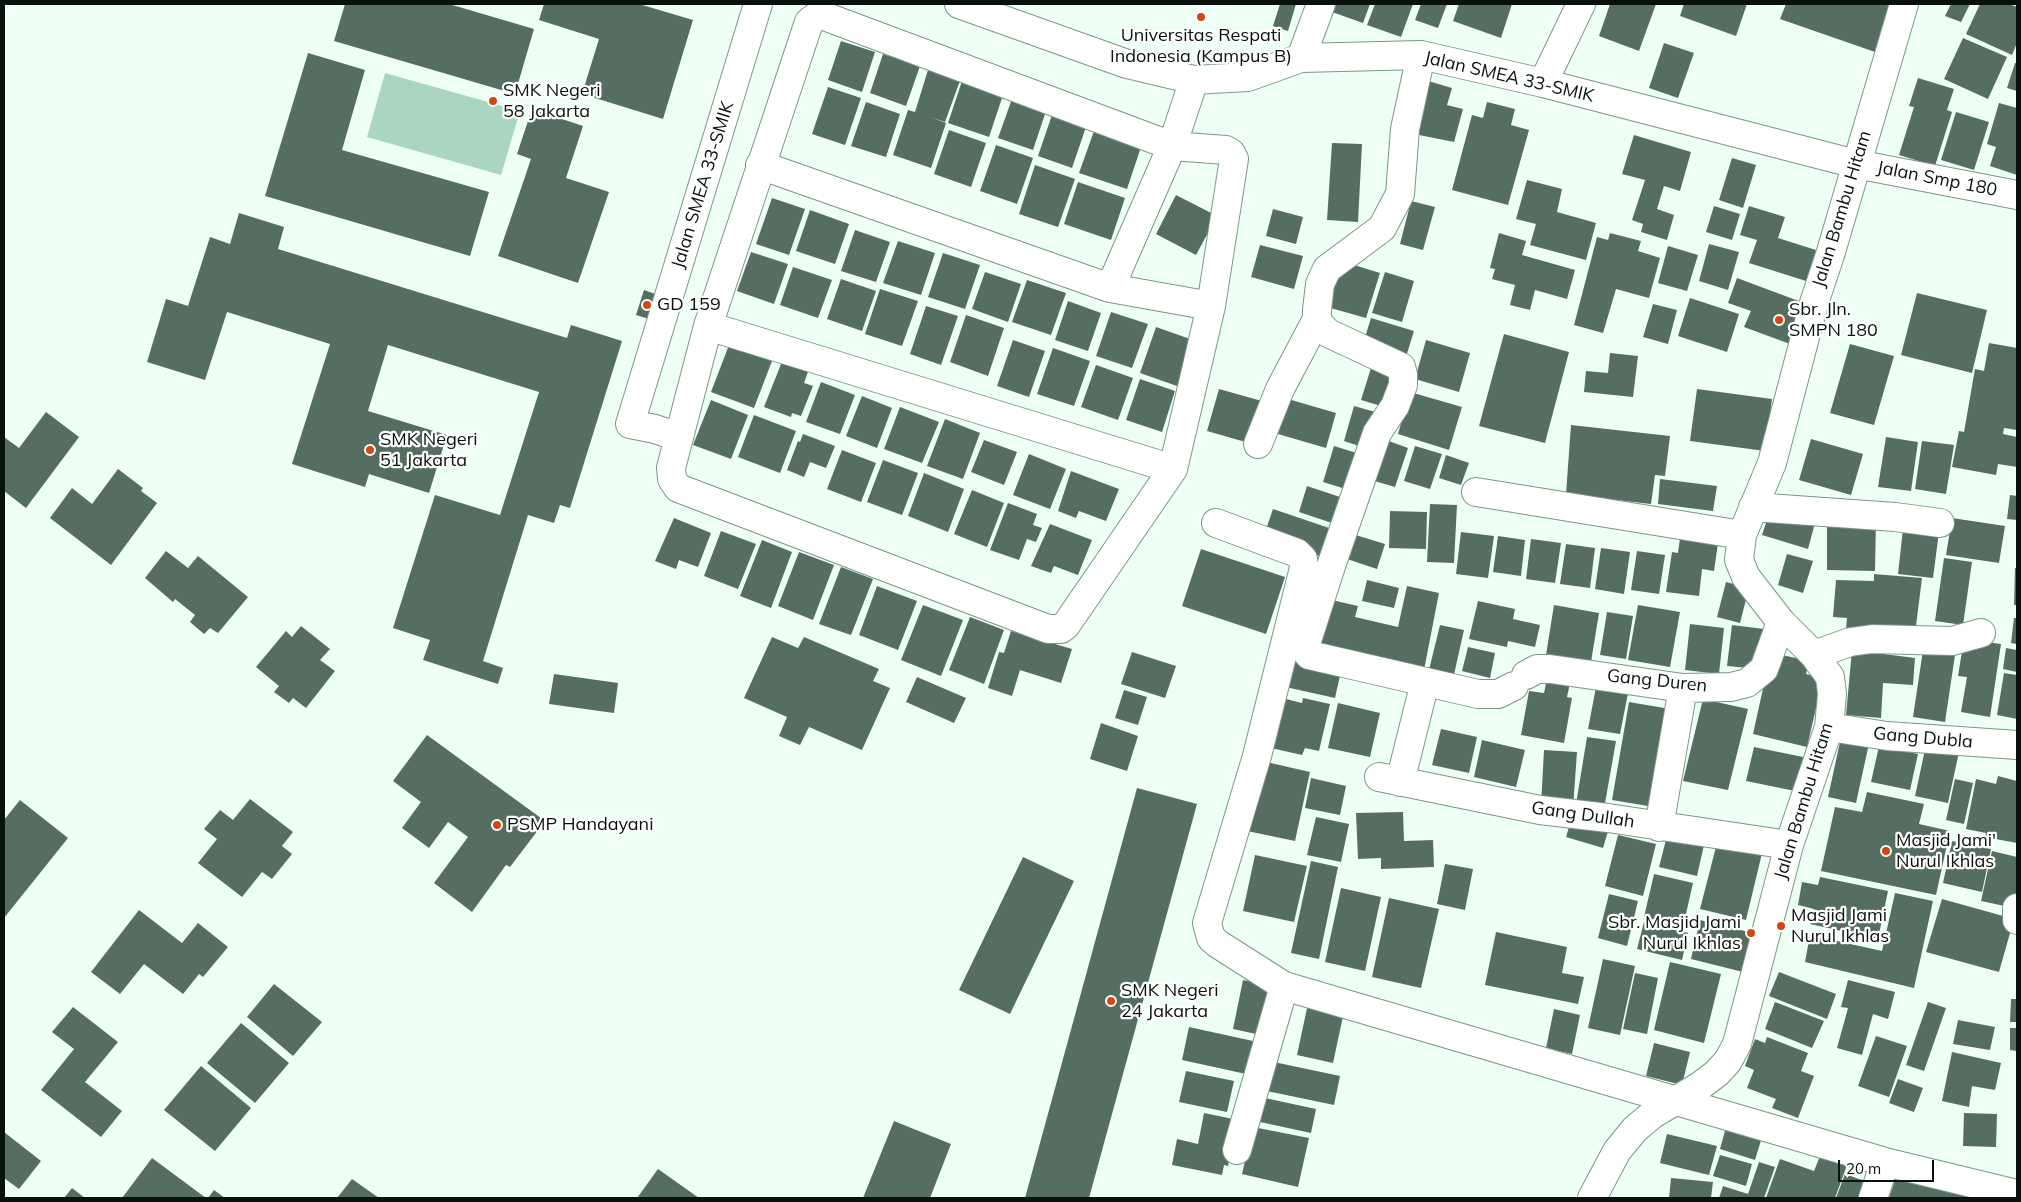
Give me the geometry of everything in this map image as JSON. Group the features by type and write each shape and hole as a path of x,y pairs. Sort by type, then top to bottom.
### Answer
{"street":[{"name":"Jalan SMEA 33-SMIK","path":"679,438 655,429 630,424 758,4"},
{"name":"Jalan SMEA 33-SMIK","path":"959,4 1127,64 1194,80 1248,77 1301,58 1421,55 1543,83 1856,164"},
{"path":"1301,58 1321,4"},
{"path":"1543,83 1581,4"},
{"name":"Jalan Bambu Hitam","path":"1592,1198 1616,1151 1635,1129 1652,1114 1700,1086 1717,1073 1728,1060 1737,1044 1789,845 1829,726 1832,694 1830,677 1814,655 1781,622 1746,577 1739,560 1742,535 1772,463 1814,303 1904,4"},
{"path":"817,16 824,16 1172,146 1226,150 1231,153 1234,159 1211,306 1173,469 1066,625 1055,630 678,488 672,479 671,468 708,326 809,22 817,16"},
{"path":"1258,444 1280,389 1317,319 1320,284 1327,269 1382,228 1400,194 1405,129 1421,55"},
{"path":"1110,288 1172,146 1194,80"},
{"name":"Jalan Smp 180","path":"1856,164 2017,195"},
{"path":"760,165 1110,288 1211,306"},
{"path":"1216,523 1297,553 1304,559 1330,566 1377,433 1395,406 1403,374 1401,366 1328,333 1317,319"},
{"path":"708,326 1173,469"},
{"path":"1476,492 1742,535"},
{"path":"1753,507 1895,517 1940,523"},
{"path":"1304,559 1304,568 1257,756 1207,923 1211,938 1284,986 1677,1099 1885,1162 2017,1194"},
{"name":"Gang Duren","path":"1330,566 1306,644 1306,651 1309,655 1489,695 1505,692 1537,669 1550,669 1683,688 1732,687 1754,679 1768,661 1781,622"},
{"path":"1814,655 1850,642 1872,639 1952,641 1982,633"},
{"name":"Gang Dullah","path":"1425,682 1390,779 1540,810 1608,818 1789,845"},
{"path":"1659,826 1683,688"},
{"name":"Gang Dubla","path":"1829,726 1887,736 2017,746"},
{"path":"2017,908 2017,920"},
{"path":"1237,1150 1284,986"},
{"path":"1873,1198 1885,1162"}],"green space":[{"path":"385,73 520,111 501,175 367,137"}],"building":[{"path":"345,4 449,4 534,29 515,94 334,41"},
{"path":"544,4 639,4 693,20 663,119 582,94 599,39 539,20"},
{"path":"1280,4 1296,4 1288,31 1273,26"},
{"path":"1334,4 1370,4 1363,23 1332,12"},
{"path":"1375,4 1413,4 1401,37 1367,25"},
{"path":"1421,4 1447,4 1438,28 1415,20"},
{"path":"1459,4 1512,4 1501,38 1453,21"},
{"path":"1610,4 1656,4 1639,51 1599,36"},
{"path":"1684,4 1747,4 1736,36 1680,16"},
{"path":"1786,4 1895,4 1878,53 1780,19"},
{"path":"1951,4 1970,4 1961,22 1945,16"},
{"path":"1980,4 2009,4 2017,7 2017,43 2012,55 1966,34"},
{"path":"1963,38 2007,57 1988,99 1944,79"},
{"path":"841,41 875,52 862,92 828,80"},
{"path":"1664,43 1694,53 1678,98 1649,88"},
{"path":"308,53 365,70 342,150 489,192 470,256 265,196"},
{"path":"883,54 920,66 906,106 870,93"},
{"path":"932,57 961,78 945,122 930,117 946,123 931,168 893,155 908,110 915,112"},
{"path":"2015,63 2017,63 2017,91 2007,88"},
{"path":"963,78 1004,92 989,137 948,123"},
{"path":"1918,78 1954,89 1947,110 1952,112 1935,166 1899,155 1914,107 1909,106"},
{"path":"1428,81 1452,88 1447,105 1463,109 1454,142 1414,134"},
{"path":"828,87 861,98 845,145 812,134"},
{"path":"1013,96 1047,108 1033,150 998,138"},
{"path":"866,102 900,114 886,157 851,146"},
{"path":"1487,102 1515,109 1511,125 1529,130 1508,205 1452,190 1472,115 1483,118"},
{"path":"1999,103 2017,108 2017,175 1990,166 1996,147 1987,144"},
{"path":"532,109 583,126 566,178 609,192 578,283 498,256 531,159 517,154"},
{"path":"1053,112 1087,124 1072,168 1038,156"},
{"path":"1956,112 1989,122 1974,170 1941,160"},
{"path":"949,130 986,143 971,187 934,174"},
{"path":"1094,131 1141,147 1127,189 1079,173"},
{"path":"1634,135 1691,152 1680,191 1664,186 1657,209 1674,215 1667,240 1641,232 1643,224 1632,220 1645,180 1622,174"},
{"path":"1332,143 1362,144 1358,222 1327,220"},
{"path":"996,145 1033,158 1017,204 980,191"},
{"path":"1732,158 1756,165 1743,208 1719,200"},
{"path":"1035,165 1075,179 1058,227 1019,214"},
{"path":"1527,180 1562,189 1557,212 1596,223 1586,260 1530,245 1536,224 1516,219"},
{"path":"1078,182 1125,198 1111,240 1064,224"},
{"path":"1176,195 1217,216 1196,255 1156,234"},
{"path":"772,198 805,209 789,255 756,244"},
{"path":"1411,201 1435,207 1423,250 1400,244"},
{"path":"1714,206 1740,214 1732,240 1706,232"},
{"path":"1749,206 1785,217 1778,238 1816,250 1806,281 1749,263 1757,240 1740,235"},
{"path":"1273,209 1303,217 1296,244 1266,236"},
{"path":"810,210 849,224 835,264 796,251"},
{"name":"SMK Negeri 51 Jakarta","path":"239,213 284,227 278,249 567,338 571,325 622,341 570,508 560,505 554,523 528,515 483,661 503,668 498,684 423,660 430,640 393,628 435,495 500,515 539,392 388,345 368,411 447,435 429,493 369,474 365,487 292,464 330,344 227,312 205,380 147,362 166,299 188,306 210,237 230,244"},
{"path":"855,230 890,242 876,282 841,271"},
{"path":"1499,233 1526,241 1522,255 1575,270 1567,299 1535,290 1530,310 1510,305 1515,285 1492,279 1495,269 1490,268"},
{"path":"1610,233 1641,241 1638,251 1660,258 1649,298 1616,289 1603,333 1574,325 1597,237 1608,240"},
{"path":"898,241 935,253 921,295 883,283"},
{"path":"1709,244 1739,252 1728,290 1699,281"},
{"path":"1260,245 1303,256 1294,289 1251,277"},
{"path":"1668,246 1698,255 1687,291 1658,283"},
{"path":"751,252 788,264 774,304 737,291"},
{"path":"943,253 980,265 965,309 928,297"},
{"path":"1341,261 1380,273 1366,318 1327,307"},
{"path":"793,267 832,280 818,318 780,305"},
{"path":"985,272 1021,284 1008,322 972,309"},
{"path":"1385,272 1414,281 1402,322 1372,313"},
{"path":"1737,278 1804,303 1790,344 1744,327 1751,311 1728,303"},
{"path":"841,279 876,291 862,331 827,319"},
{"path":"1027,280 1066,293 1051,335 1012,322"},
{"path":"880,289 918,301 902,346 865,334"},
{"name":"GD 159","path":"644,290 658,295 649,319 636,315"},
{"path":"1917,293 1987,310 1972,373 1901,355"},
{"path":"1690,298 1739,314 1727,352 1678,336"},
{"path":"1068,301 1101,313 1088,351 1055,340"},
{"path":"1653,304 1677,310 1668,344 1643,337"},
{"path":"926,306 958,316 941,365 910,354"},
{"path":"1111,312 1148,324 1132,368 1096,356"},
{"path":"966,315 1004,328 988,376 950,362"},
{"path":"1371,318 1414,331 1405,360 1362,347"},
{"path":"1156,327 1193,340 1177,386 1140,373"},
{"path":"1504,334 1569,352 1545,443 1479,426"},
{"path":"1013,340 1045,351 1029,397 997,386"},
{"path":"1426,340 1470,353 1459,392 1415,379"},
{"path":"1989,343 2017,348 2017,430 2004,428 2003,434 2017,437 2017,467 1998,464 1996,475 1952,467 1959,431 1964,432 1975,369 1984,371"},
{"path":"1850,344 1894,356 1874,425 1830,413"},
{"path":"729,345 772,361 754,408 711,392"},
{"path":"1053,348 1090,361 1074,406 1037,394"},
{"path":"1610,353 1638,356 1633,397 1584,392 1586,371 1608,373"},
{"path":"783,359 809,369 804,383 813,386 801,416 792,413 791,417 764,407"},
{"path":"1096,365 1133,378 1118,420 1081,407"},
{"path":"1371,368 1398,376 1388,408 1361,400"},
{"path":"1140,379 1175,391 1162,432 1126,420"},
{"path":"821,382 855,395 840,434 806,422"},
{"path":"1219,389 1269,403 1256,445 1207,431"},
{"path":"1697,389 1772,399 1765,451 1690,441"},
{"path":"1410,392 1462,407 1449,450 1398,434"},
{"path":"862,396 892,408 877,448 846,436"},
{"path":"1288,399 1336,413 1326,448 1278,434"},
{"path":"711,400 748,415 731,459 693,445"},
{"path":"1354,406 1379,413 1368,449 1344,441"},
{"path":"900,407 939,422 922,463 884,449"},
{"path":"46,412 79,437 26,508 4,491 4,437 19,448"},
{"path":"754,415 796,431 780,473 738,457"},
{"path":"945,419 980,433 963,479 927,466"},
{"path":"1571,425 1670,436 1665,476 1655,475 1651,504 1566,494"},
{"path":"803,434 835,446 826,468 810,462 804,477 787,470 798,441 800,442"},
{"path":"1378,437 1408,448 1395,487 1364,478"},
{"path":"1886,437 1918,442 1911,491 1878,487"},
{"path":"1811,439 1863,454 1851,495 1799,480"},
{"path":"984,440 1017,452 1004,485 971,472"},
{"path":"1922,441 1954,445 1946,494 1915,489"},
{"path":"1334,446 1363,455 1352,491 1323,482"},
{"path":"1415,446 1442,454 1430,489 1404,481"},
{"path":"842,450 876,463 861,502 827,489"},
{"path":"1029,454 1066,469 1050,509 1013,495"},
{"path":"1446,455 1469,463 1461,485 1439,478"},
{"path":"883,460 918,473 902,515 867,502"},
{"path":"118,469 143,488 141,491 157,503 111,565 50,518 72,488 92,504"},
{"path":"1071,471 1119,489 1106,521 1079,511 1076,518 1058,511"},
{"path":"924,473 964,489 948,532 908,516"},
{"path":"1660,479 1717,486 1713,511 1658,504"},
{"path":"1307,486 1346,499 1338,525 1299,512"},
{"path":"972,490 1004,503 987,547 954,534"},
{"path":"2010,495 2017,496 2017,520 2007,519"},
{"path":"1008,503 1037,514 1033,525 1042,528 1036,542 1027,539 1019,560 990,550"},
{"path":"1430,504 1457,505 1454,563 1427,562"},
{"path":"1273,509 1338,531 1329,559 1263,538"},
{"path":"1390,511 1427,512 1426,549 1389,548"},
{"path":"1770,511 1815,523 1808,549 1762,535"},
{"path":"674,518 711,533 698,567 679,560 676,569 655,561"},
{"path":"1952,518 2005,526 1999,563 1946,555"},
{"path":"1827,519 1876,520 1875,571 1827,570"},
{"path":"1904,520 1940,524 1933,578 1898,574"},
{"path":"1050,524 1092,540 1078,575 1054,566 1051,573 1031,566"},
{"path":"721,531 756,544 738,589 704,576"},
{"path":"1681,531 1719,536 1714,571 1702,569 1699,596 1666,592 1672,552 1678,553"},
{"path":"1461,532 1494,536 1488,578 1456,574"},
{"path":"1349,533 1385,544 1377,569 1341,557"},
{"path":"1498,536 1525,540 1521,576 1493,572"},
{"path":"1531,539 1561,543 1555,583 1526,579"},
{"path":"762,540 792,552 771,608 740,596"},
{"path":"1566,544 1595,548 1590,588 1560,584"},
{"path":"1601,548 1630,552 1624,594 1595,589"},
{"path":"1201,549 1285,577 1266,634 1182,606"},
{"path":"166,551 188,568 198,556 248,597 218,633 210,628 204,634 190,622 195,615 175,599 173,602 145,578"},
{"path":"1637,551 1665,555 1659,594 1631,590"},
{"path":"799,552 834,565 813,620 778,606"},
{"path":"1787,554 1813,561 1803,593 1778,585"},
{"path":"1944,558 1972,562 1963,625 1935,621"},
{"path":"841,567 873,579 851,635 819,624"},
{"path":"2015,568 2017,568 2017,605 2014,605"},
{"path":"1874,574 1922,578 1915,634 1846,629 1847,618 1833,617 1836,580 1874,581"},
{"path":"1367,580 1399,588 1394,608 1362,601"},
{"path":"1726,582 1749,588 1740,623 1717,617"},
{"path":"877,586 917,601 898,650 859,635"},
{"path":"1407,586 1439,593 1424,670 1312,648 1323,598 1358,606 1355,617 1398,627"},
{"path":"1478,601 1515,609 1513,619 1540,625 1535,647 1508,641 1507,647 1469,639"},
{"path":"923,605 963,620 941,676 901,660"},
{"path":"1554,605 1599,613 1591,662 1546,655"},
{"path":"1638,605 1680,612 1670,667 1628,660"},
{"path":"1607,612 1633,616 1626,659 1600,655"},
{"path":"970,617 1004,630 984,684 949,670"},
{"path":"2014,618 2017,618 2017,644 2011,643"},
{"path":"1690,624 1724,628 1719,674 1685,670"},
{"path":"1440,625 1464,630 1453,679 1428,674"},
{"path":"1732,625 1764,629 1760,669 1727,666"},
{"path":"301,626 330,649 320,660 335,671 306,708 293,698 289,703 274,692 279,686 256,667 286,631 292,637"},
{"path":"1011,631 1072,649 1061,683 1020,670 1012,696 988,688 999,652 1004,653"},
{"path":"772,637 798,648 804,637 879,669 873,681 890,688 862,750 809,727 800,745 779,736 787,717 744,698"},
{"path":"1964,639 2001,644 1990,717 1961,712 1967,677 1958,676"},
{"path":"1468,647 1495,653 1490,678 1462,671"},
{"path":"2006,648 2017,650 2017,672 2003,669"},
{"path":"1852,650 1915,658 1913,685 1883,683 1881,718 1846,715"},
{"path":"1923,650 1955,655 1945,722 1913,717"},
{"path":"1132,652 1176,666 1165,698 1121,684"},
{"path":"1782,655 1809,661 1806,674 1823,678 1807,747 1753,734 1768,666 1780,668"},
{"path":"1287,659 1341,671 1335,698 1281,686"},
{"path":"2004,673 2017,675 2017,719 1997,715"},
{"path":"554,674 618,683 614,713 549,704"},
{"path":"917,677 966,698 954,723 906,702"},
{"path":"1547,679 1570,683 1567,697 1572,698 1564,743 1521,735 1529,691 1544,693"},
{"path":"1597,682 1629,688 1620,734 1588,729"},
{"path":"1124,690 1147,697 1138,725 1115,718"},
{"path":"1282,698 1302,703 1303,698 1330,704 1319,751 1305,748 1302,755 1271,748"},
{"path":"1703,699 1748,709 1728,790 1683,781"},
{"path":"1629,702 1676,710 1660,808 1612,800"},
{"path":"1338,703 1380,713 1370,757 1328,748"},
{"path":"1101,723 1138,736 1127,771 1090,759"},
{"path":"1441,729 1477,737 1469,773 1432,765"},
{"path":"1842,733 1870,739 1856,803 1828,797"},
{"name":"PSMP Handayani","path":"427,735 545,821 510,867 506,865 472,912 434,883 468,837 448,822 429,848 402,828 421,802 393,781"},
{"path":"1587,737 1616,741 1604,809 1576,804"},
{"path":"1482,740 1525,750 1516,787 1474,777"},
{"path":"1926,745 1959,752 1948,803 1915,796"},
{"path":"1879,746 1918,754 1910,790 1871,782"},
{"path":"1754,747 1808,758 1800,792 1746,781"},
{"path":"1544,750 1577,752 1573,808 1541,805"},
{"path":"1262,761 1310,772 1295,841 1247,831"},
{"path":"1998,776 2017,781 2017,843 1985,837 1986,833 1966,829 1976,779 1996,784"},
{"path":"1311,778 1346,786 1340,815 1305,808"},
{"path":"1955,779 1973,783 1964,824 1946,820"},
{"name":"SMK Negeri 24 Jakarta","path":"1137,788 1197,804 1089,1198 1025,1198"},
{"name":"Masjid Jami' Nurul Ikhlas","path":"1867,792 1924,804 1919,824 1950,831 1936,895 1821,871 1835,807 1862,812"},
{"path":"250,799 293,832 282,846 292,854 272,879 262,872 242,897 198,863 217,839 204,829 220,810 233,820"},
{"path":"20,800 68,838 4,918 4,820"},
{"path":"1403,812 1404,841 1433,840 1434,867 1381,869 1381,858 1358,859 1356,813"},
{"path":"1316,817 1349,824 1341,862 1307,855"},
{"path":"1572,817 1609,828 1603,848 1566,837"},
{"path":"1618,835 1656,844 1643,896 1605,886"},
{"path":"1667,836 1704,845 1697,876 1659,867"},
{"path":"1718,839 1763,849 1746,920 1700,909"},
{"path":"1952,841 1991,849 1982,892 1943,883"},
{"path":"1992,851 2017,857 2017,891 2014,908 1981,901"},
{"path":"1255,855 1307,866 1294,922 1243,911"},
{"path":"1023,857 1074,881 1010,1014 959,990"},
{"path":"1311,861 1338,867 1319,959 1291,953"},
{"path":"1445,864 1473,869 1465,910 1437,904"},
{"path":"1654,874 1693,883 1683,927 1644,917"},
{"path":"1820,877 1888,891 1878,939 1810,924 1814,909 1798,905 1802,882 1818,885"},
{"path":"1341,888 1381,897 1365,971 1325,962"},
{"path":"1895,893 1933,901 1914,988 1805,962 1810,935 1882,951"},
{"path":"1609,894 1638,901 1627,946 1598,938"},
{"path":"1389,898 1439,909 1421,988 1372,977"},
{"path":"1942,899 2014,919 1999,972 1926,952"},
{"path":"139,910 182,943 198,923 228,947 203,977 199,974 183,994 144,964 120,994 91,972"},
{"path":"1700,920 1757,934 1747,973 1691,959"},
{"path":"1644,922 1688,933 1682,960 1637,949"},
{"path":"1496,932 1567,947 1562,973 1584,977 1578,1004 1485,985"},
{"path":"1603,959 1635,966 1620,1035 1588,1028"},
{"path":"1670,962 1721,974 1704,1043 1654,1030"},
{"path":"1779,972 1836,994 1827,1019 1769,996"},
{"path":"1635,973 1658,978 1647,1034 1623,1029"},
{"path":"1243,980 1272,986 1261,1035 1233,1029"},
{"path":"1848,980 1895,992 1888,1019 1873,1014 1862,1055 1837,1048 1848,1008 1841,1007"},
{"path":"274,984 322,1022 293,1056 247,1017"},
{"path":"1309,999 1345,1007 1333,1063 1297,1055"},
{"path":"2011,999 2017,999 2017,1022 2010,1022"},
{"path":"1775,1002 1824,1021 1812,1048 1765,1029"},
{"path":"1928,1002 1946,1008 1924,1071 1906,1065"},
{"path":"73,1007 118,1042 85,1082 122,1111 101,1137 41,1090 74,1049 52,1032"},
{"path":"1554,1009 1580,1015 1572,1054 1546,1048"},
{"path":"1958,1020 1995,1027 1990,1050 1953,1044"},
{"path":"241,1023 289,1063 255,1103 207,1063"},
{"path":"1189,1027 1253,1041 1246,1074 1182,1060"},
{"path":"2010,1028 2017,1028 2017,1051 2010,1050"},
{"path":"1876,1036 1907,1046 1889,1097 1858,1086"},
{"path":"1767,1037 1808,1053 1801,1071 1814,1076 1798,1118 1772,1108 1776,1099 1747,1088 1754,1070 1745,1066 1755,1039 1765,1043"},
{"path":"1654,1043 1690,1052 1682,1085 1646,1076"},
{"path":"1952,1052 2001,1063 1995,1090 1972,1086 1969,1107 1942,1101"},
{"path":"1269,1061 1340,1076 1334,1105 1262,1090"},
{"path":"201,1066 251,1108 215,1151 164,1110"},
{"path":"1186,1071 1234,1081 1227,1112 1179,1102"},
{"path":"1898,1079 1923,1088 1914,1112 1889,1103"},
{"path":"1265,1098 1316,1109 1311,1133 1260,1122"},
{"path":"1204,1113 1238,1120 1228,1166 1224,1165 1222,1175 1172,1165 1177,1139 1198,1144"},
{"path":"1964,1113 1997,1114 1996,1147 1963,1146"},
{"path":"894,1121 951,1144 930,1198 863,1198"},
{"path":"1253,1127 1309,1138 1298,1187 1242,1174"},
{"path":"1726,1127 1762,1137 1755,1160 1720,1149"},
{"path":"4,1132 41,1161 19,1189 4,1178"},
{"path":"1667,1134 1717,1146 1709,1175 1660,1163"},
{"path":"1720,1155 1752,1164 1746,1186 1713,1176"},
{"path":"1820,1156 1847,1165 1835,1198 1766,1198 1780,1159 1814,1171"},
{"path":"152,1158 206,1198 122,1198"},
{"path":"1759,1162 1775,1167 1764,1198 1719,1198 1723,1186 1748,1194"},
{"path":"658,1169 699,1198 637,1198"},
{"path":"1898,1171 1972,1196 1972,1198 1889,1198"},
{"path":"1845,1174 1876,1185 1871,1198 1836,1198"},
{"path":"1671,1178 1713,1182 1711,1198 1669,1198"},
{"path":"352,1179 379,1198 337,1198"},
{"path":"72,1188 85,1198 64,1198"},
{"path":"214,1190 225,1198 208,1198"}],"place":[{"name":"Universitas Respati Indonesia (Kampus B)","path":"1201,17"},
{"name":"SMK Negeri 58 Jakarta","path":"493,101"},
{"name":"GD 159","path":"647,305"},
{"name":"Sbr. Jln. SMPN 180","path":"1779,320"},
{"name":"SMK Negeri 51 Jakarta","path":"370,450"},
{"name":"PSMP Handayani","path":"497,825"},
{"name":"Masjid Jami' Nurul Ikhlas","path":"1886,851"},
{"name":"Masjid Jami Nurul Ikhlas","path":"1781,926"},
{"name":"Sbr. Masjid Jami Nurul Ikhlas","path":"1751,933"},
{"name":"SMK Negeri 24 Jakarta","path":"1111,1001"}]}
